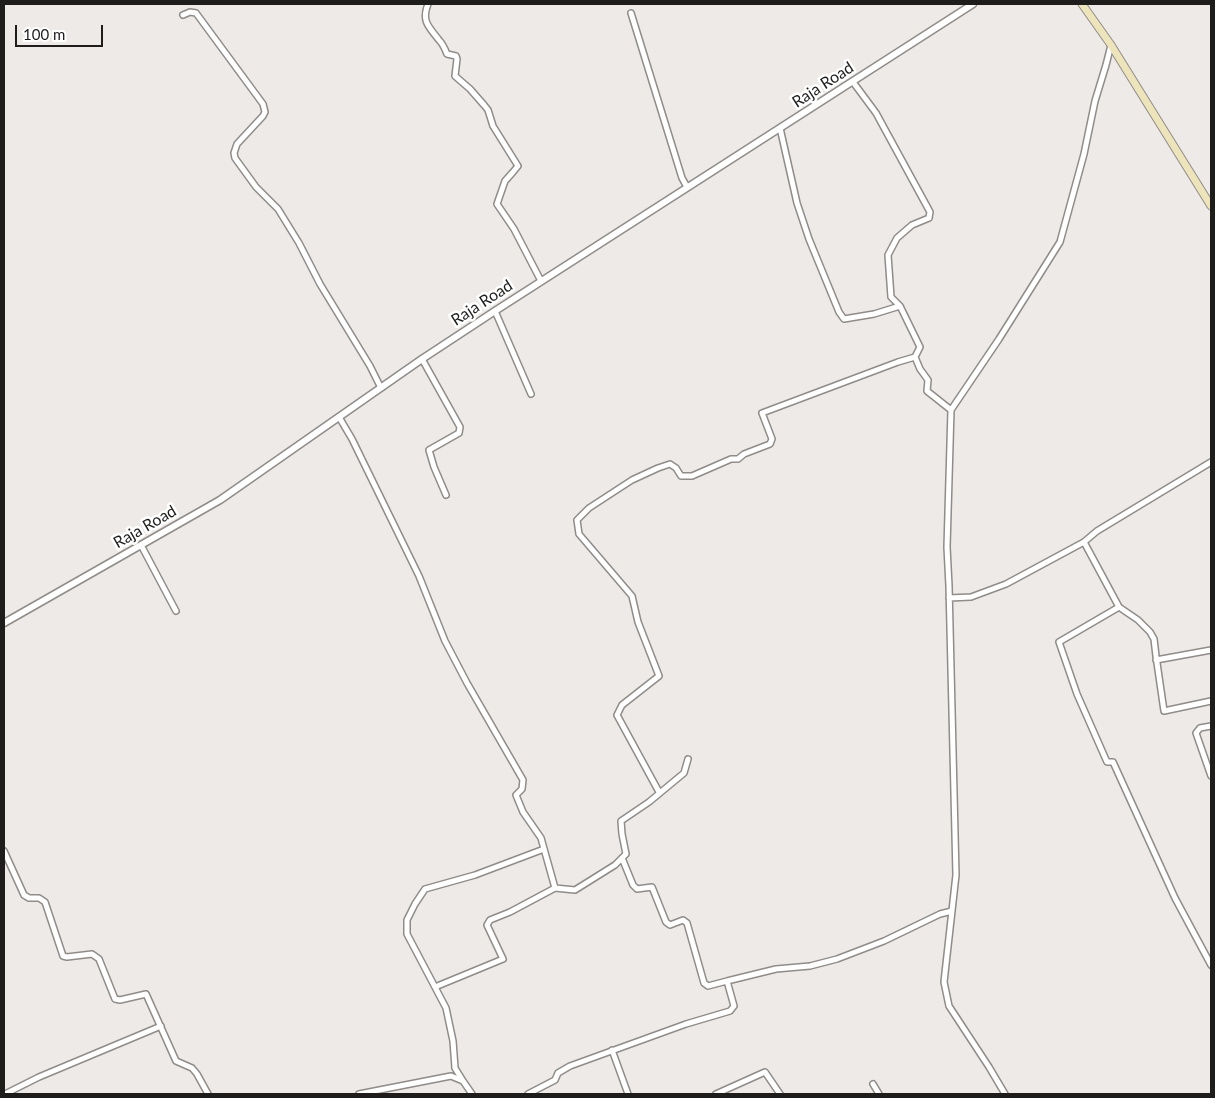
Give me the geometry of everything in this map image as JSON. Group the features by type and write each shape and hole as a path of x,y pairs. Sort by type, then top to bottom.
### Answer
{"main road":[{"path":"1082,4 1111,45 1211,206"}],"street":[{"path":"428,4 424,13 427,24 448,54 456,56 455,76 470,89 488,110 493,126 518,166 505,181 497,204 514,229 541,281"},
{"name":"Raja Road","path":"4,623 220,500 422,359 973,4"},
{"path":"183,15 190,12 196,14 263,104 266,112 237,144 234,153 236,158 256,187 278,209 381,388"},
{"path":"631,14 682,178 687,187"},
{"path":"1005,1094 950,1006 944,982 956,875 947,547 951,410 999,339 1060,242 1111,45"},
{"path":"659,792 617,715 622,706 659,676 638,622 632,596 580,534 578,520 589,508 632,480 658,468 670,464 676,468 681,476 692,476 731,459 738,459 744,454 770,444 772,438 762,413 915,357 920,347 900,306 891,297 888,255 897,238 912,225 929,218 930,212 876,113 852,82"},
{"path":"780,128 797,203 809,238 844,320 900,306"},
{"path":"495,311 531,394"},
{"path":"915,357 920,369 928,380 927,392 951,410"},
{"path":"422,359 460,427 459,433 429,450 446,495"},
{"path":"339,417 352,439 418,576 446,641 467,683 523,780 522,790 516,795 523,812 541,838 556,888"},
{"path":"949,598 971,597 1006,584 1084,542 1097,531 1211,462"},
{"path":"1084,542 1118,607 1138,620 1154,639 1164,711 1211,701"},
{"path":"141,545 176,611"},
{"path":"1118,607 1059,642 1077,694 1107,762 1113,762 1175,898 1211,965"},
{"path":"1156,660 1211,650"},
{"path":"1211,726 1200,728 1196,733 1211,776"},
{"path":"436,987 503,959 487,925 490,920 510,912 556,888 575,890 622,858 626,854 621,821 649,802 684,773 688,759"},
{"path":"472,1094 455,1068 454,1040 446,1008 406,934 407,920 425,889 475,875 544,849"},
{"path":"4,851 24,895 29,898 39,898 45,902 63,956 92,954 99,959 115,999 120,1000 146,994 176,1060 192,1068 208,1094"},
{"path":"622,858 633,885 637,889 652,887 666,922 670,925 683,920 687,923 704,983 708,986 776,969 810,966 837,959 884,941 940,914 952,911"},
{"path":"528,1094 554,1080 558,1073 570,1066 686,1024 730,1011 734,1006 727,981"},
{"path":"5,1094 39,1077 161,1026"},
{"path":"612,1050 628,1094"},
{"path":"716,1094 765,1072 780,1094"},
{"path":"359,1094 451,1076 463,1081"},
{"path":"873,1084 879,1094"}]}
